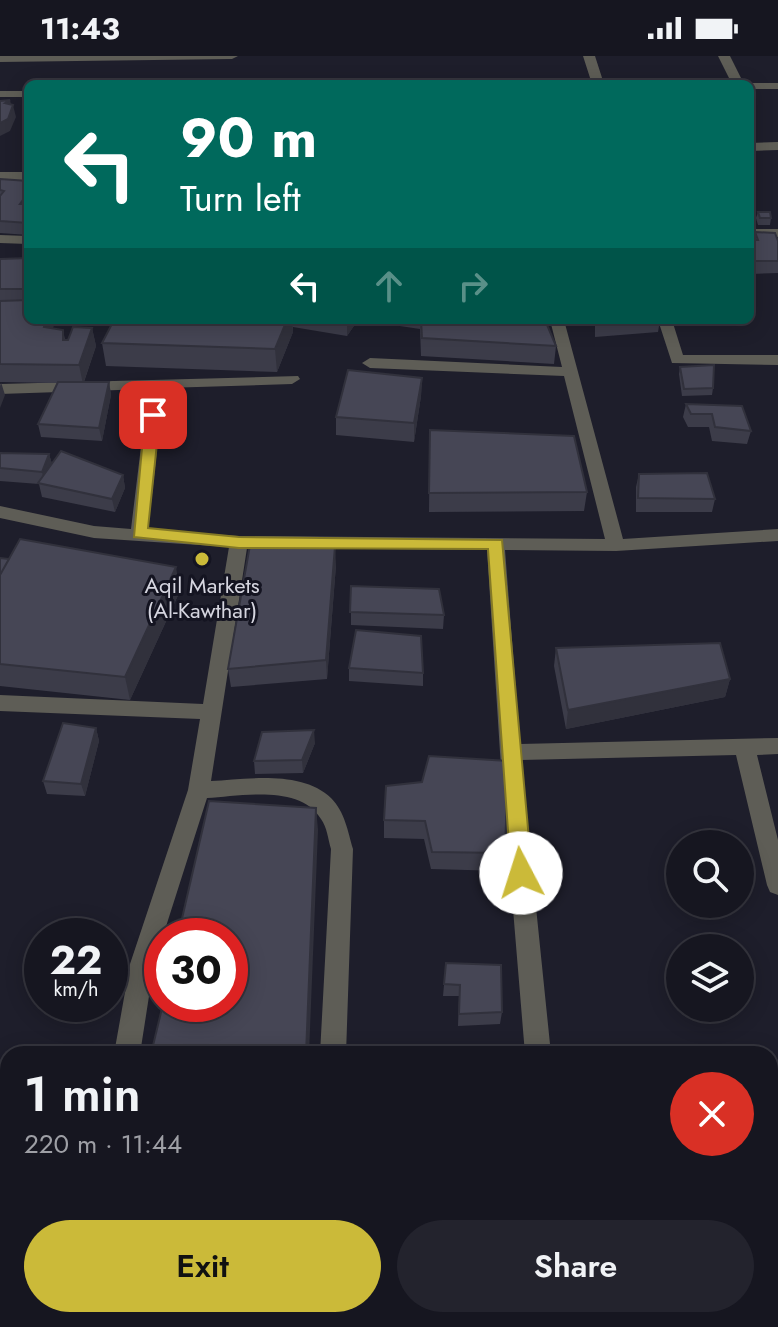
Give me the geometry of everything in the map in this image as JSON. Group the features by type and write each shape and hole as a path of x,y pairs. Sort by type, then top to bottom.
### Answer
{"street":[{"path":"0,59 232,56"},
{"path":"589,56 597,80"},
{"path":"724,56 736,80"},
{"path":"754,86 778,86"},
{"path":"0,94 24,94"},
{"path":"754,147 778,146"},
{"path":"0,176 24,176"},
{"path":"754,233 778,233"},
{"path":"0,239 24,240"},
{"path":"558,324 616,545"},
{"path":"666,324 677,360 775,360 778,378"},
{"path":"370,363 569,372"},
{"path":"0,389 292,379"},
{"path":"139,533 156,385"},
{"path":"0,512 94,532 239,542 616,545 778,535"},
{"path":"128,1046 142,964 199,790 209,712 225,644 239,542"},
{"path":"496,544 510,752 537,1046"},
{"path":"1,707 209,712"},
{"path":"744,746 778,885"},
{"path":"510,752 778,746"},
{"path":"199,790 282,788 315,797 332,816 342,849 333,1046"}],"building":[{"path":"10,100 5,103 13,105 8,119 0,123 0,101"},
{"path":"0,179 24,181 24,198 20,204 24,204 24,223 0,221 0,196 4,191 0,190"},
{"path":"758,212 770,212 771,218 760,218"},
{"path":"755,232 775,233 778,261 754,261 754,240 758,240"},
{"path":"24,258 24,289 0,289 0,259"},
{"path":"24,300 24,324 45,324 44,327 63,330 63,340 68,340 73,327 92,328 79,365 0,364 0,301"},
{"path":"112,324 285,324 275,349 102,343"},
{"path":"421,324 547,324 556,346 422,338"},
{"path":"714,365 713,388 684,389 680,367"},
{"path":"348,370 422,378 414,423 336,417"},
{"path":"58,382 109,382 99,428 38,424"},
{"path":"686,404 742,406 751,431 715,427 712,414 691,414"},
{"path":"430,430 574,436 587,492 429,493"},
{"path":"61,451 123,475 112,499 38,483"},
{"path":"0,453 49,454 42,472 0,468"},
{"path":"707,473 715,499 638,498 639,474"},
{"path":"20,539 176,567 125,677 0,664 0,575"},
{"path":"250,545 335,546 326,660 228,669"},
{"path":"0,558 9,559 0,575"},
{"path":"351,586 439,589 444,615 350,612"},
{"path":"356,630 421,636 423,673 349,668"},
{"path":"720,643 730,679 568,710 556,648"},
{"path":"63,723 96,728 81,784 43,781"},
{"path":"314,730 302,760 254,761 262,732"},
{"path":"429,756 508,761 505,853 432,852 425,821 384,820 386,786 422,782"},
{"path":"209,801 316,808 306,1046 153,1046 159,1022 248,1022 248,918 182,918"},
{"path":"446,963 501,965 502,1012 459,1014 460,985 444,984"}],"place":[{"name":"Aqil Markets (Al-Kawthar)","path":"202,559"}],"route":[{"path":"153,415 139,533 239,542 496,544 521,873"}]}
